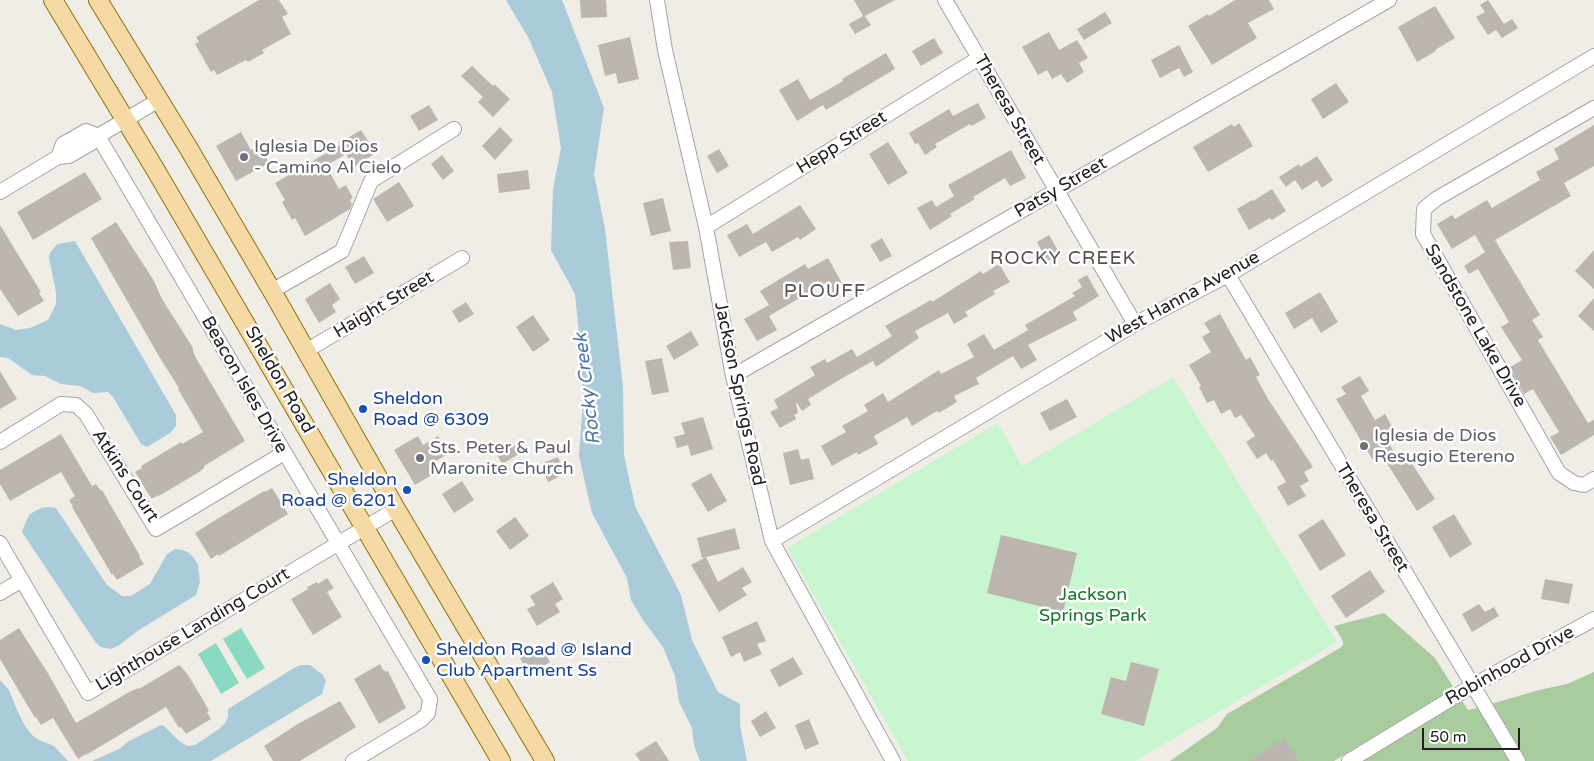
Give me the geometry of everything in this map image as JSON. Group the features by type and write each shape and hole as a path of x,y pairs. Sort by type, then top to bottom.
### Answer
{"main road":[{"name":"Sheldon Road","path":"53,0 126,119 501,761"},
{"path":"98,0 272,291 396,509 545,761"}],"street":[{"name":"Jackson Springs Road","path":"657,0 665,50 706,227 733,376 772,542 893,761"},
{"name":"Theresa Street","path":"945,0 1135,324"},
{"name":"Patsy Street","path":"733,376 1389,0"},
{"name":"West Hanna Avenue","path":"772,542 1135,324 1228,275 1594,56"},
{"name":"Hepp Street","path":"706,227 979,58"},
{"path":"0,192 58,157 63,144 86,131 98,136 159,100"},
{"name":"Sandstone Lake Drive","path":"1594,108 1436,199 1424,209 1423,234 1559,473 1574,483 1584,485 1594,479"},
{"path":"272,291 342,251 371,181 454,129"},
{"name":"Beacon Isles Drive","path":"98,136 430,699 428,713 422,720 353,761"},
{"name":"Haight Street","path":"306,352 462,258"},
{"name":"Theresa Street","path":"1228,275 1518,761"},
{"name":"Atkins Court","path":"0,442 61,404 76,405 86,414 156,528 284,453"},
{"name":"Lighthouse Landing Court","path":"0,543 88,693 396,509"},
{"path":"0,593 22,580"},
{"name":"Robinhood Drive","path":"1349,761 1472,686 1594,619"}],"green space":[{"name":"Jackson Springs Park","path":"1173,377 1337,642 1135,761 908,761 787,548 998,423 1022,466"},
{"path":"1384,613 1435,658 1454,688 1334,761 1170,761 1217,728 1227,714 1340,648 1343,645 1343,641 1334,626"},
{"path":"241,628 265,668 247,679 223,639"},
{"path":"216,643 239,683 221,694 198,654"},
{"path":"1594,672 1594,761 1526,761 1491,704 1567,684"},
{"path":"1462,701 1468,710 1478,708 1510,761 1363,761"}],"water":[{"name":"Rocky Creek","path":"506,0 562,0 604,108 594,174 605,229 623,387 624,455 635,506 681,595 692,640 718,692 740,704 740,725 747,761 700,761 694,745 692,728 679,702 675,676 663,647 631,600 627,578 592,513 579,456 583,399 581,352 575,294 551,250 553,189 561,148 552,92 529,39"},
{"path":"75,241 176,415 176,426 170,433 147,447 141,444 113,397 108,392 93,393 80,386 61,384 45,376 32,375 8,358 0,357 0,324 16,330 30,328 48,320 56,304 56,292 49,258 50,253 57,244"},
{"path":"41,508 56,508 107,585 122,596 131,596 150,584 167,554 175,549 188,552 198,565 200,582 196,595 139,630 118,646 110,649 101,647 96,643 22,532 30,514"},
{"path":"301,665 310,665 323,675 326,681 322,694 211,761 92,761 119,749 129,741 163,725 179,741 187,746 195,745 225,723 228,717 228,709"},
{"path":"0,680 9,690 25,726 32,735 54,746 68,761 0,761"}],"building":[{"path":"259,0 279,0 288,14 282,17 291,34 262,50 264,53 248,62 246,60 217,75 214,70 211,72 195,44 199,42 196,37"},
{"path":"580,0 606,0 607,17 581,18"},
{"path":"854,0 895,0 865,16 871,25 855,34 849,24 863,16"},
{"path":"1235,0 1269,0 1274,9 1248,23 1257,38 1212,65 1188,26"},
{"path":"1488,0 1504,24 1512,19 1518,28 1502,38 1496,30 1488,35 1476,17 1485,12 1480,5"},
{"path":"1435,6 1455,38 1417,62 1398,27"},
{"path":"1105,12 1112,23 1084,40 1077,29"},
{"path":"1049,32 1059,50 1077,40 1088,58 1079,63 1084,72 1067,83 1061,74 1052,79 1047,70 1038,75 1022,47"},
{"path":"630,37 639,79 618,84 616,73 605,76 598,45"},
{"path":"934,38 943,53 921,66 912,51"},
{"path":"1179,45 1193,72 1184,77 1179,68 1160,78 1151,60"},
{"path":"886,53 895,69 826,110 823,105 797,121 779,90 798,79 810,100"},
{"path":"472,66 510,99 493,117 478,102 483,97 461,76"},
{"path":"1336,83 1349,102 1323,119 1311,99"},
{"path":"978,103 986,118 971,126 970,124 935,144 937,147 925,155 918,143 915,144 909,133 949,109 953,116"},
{"path":"429,105 438,120 419,131 410,116"},
{"path":"1239,123 1253,146 1208,172 1193,147 1232,124 1234,127"},
{"path":"1594,125 1594,166 1564,183 1571,196 1495,240 1540,315 1532,320 1543,337 1538,340 1588,423 1594,420 1594,435 1561,455 1550,437 1559,432 1533,389 1524,394 1509,368 1522,360 1501,327 1509,322 1478,269 1469,274 1464,266 1485,252 1475,235 1452,249 1437,224 1452,215 1455,219 1487,200 1492,208 1540,180 1536,172 1559,159 1554,149"},
{"path":"500,127 513,140 495,160 482,146"},
{"path":"361,130 376,153 354,167 346,154 326,166 339,189 346,185 353,198 350,200 352,204 350,209 305,236 295,218 292,220 282,202 285,200 275,183 340,145 339,143"},
{"name":"Iglesia De Dios - Camino Al Cielo","path":"241,132 251,150 259,145 269,163 236,181 216,146"},
{"path":"888,142 908,173 888,185 869,154"},
{"path":"719,149 729,166 717,173 707,156"},
{"path":"1011,150 1026,178 1010,186 1005,178 973,197 975,199 950,214 952,216 930,230 917,208 932,200 936,207 954,196 948,185"},
{"path":"442,155 454,171 443,180 431,164"},
{"path":"1317,156 1333,180 1322,188 1317,180 1302,190 1295,180 1286,187 1279,177 1299,164 1300,167"},
{"path":"528,170 530,189 499,193 497,174"},
{"path":"85,172 102,199 33,240 17,212"},
{"path":"399,182 414,206 387,222 373,199"},
{"path":"1272,189 1286,211 1272,220 1270,218 1249,230 1237,209"},
{"path":"663,198 671,231 651,236 643,203"},
{"path":"800,205 816,229 800,240 798,237 772,252 766,242 739,257 727,235 747,224 753,234"},
{"path":"116,222 154,281 162,299 193,348 196,358 245,441 204,466 199,472 153,498 151,498 135,472 142,468 141,466 181,442 182,444 203,432 91,238"},
{"path":"0,225 41,292 39,293 44,301 18,316 0,289"},
{"path":"1049,235 1060,254 1047,261 1037,242"},
{"path":"882,238 892,256 880,262 870,245"},
{"path":"688,241 691,268 673,270 669,242"},
{"path":"1594,250 1594,289 1575,271"},
{"path":"364,256 374,273 355,284 345,267"},
{"path":"828,258 844,287 831,293 825,283 769,316 777,330 757,341 744,319 769,305 760,291 805,264 808,269"},
{"path":"999,264 1010,282 993,291 995,294 965,312 968,316 954,324 948,313 915,331 919,338 876,367 873,361 846,376 808,399 811,405 802,411 796,403 798,413 794,415 796,419 780,428 770,412 778,408 774,400 815,375 810,367 825,359 827,363 852,349 857,357 892,336 885,326 931,300 932,302 981,271 983,274"},
{"path":"1087,275 1099,296 1073,312 1077,320 1028,345 1037,360 1021,369 1013,356 976,378 979,384 954,396 957,402 939,413 937,411 912,426 907,417 874,436 878,444 858,455 857,452 832,466 821,446 846,432 842,426 868,411 864,405 883,393 888,402 939,370 941,374 974,357 967,344 984,334 994,350 1028,330 1025,325 1075,296 1072,293 1082,287 1078,280"},
{"path":"330,283 340,299 332,305 336,312 319,323 305,299"},
{"path":"1320,292 1338,322 1321,333 1312,318 1294,329 1285,313"},
{"path":"1594,298 1594,331 1578,316"},
{"path":"466,302 474,314 459,323 452,311"},
{"path":"1220,314 1246,360 1250,357 1260,375 1256,377 1268,399 1313,467 1304,472 1309,481 1300,486 1306,496 1288,506 1277,487 1286,482 1273,460 1271,461 1266,453 1257,459 1246,442 1255,436 1241,415 1235,418 1230,409 1221,414 1214,400 1207,403 1199,387 1201,386 1189,365 1211,352 1202,337 1210,332 1204,323"},
{"path":"533,315 550,340 533,352 516,327"},
{"path":"691,331 699,345 674,360 666,346"},
{"path":"662,358 669,392 652,395 645,361"},
{"path":"0,371 17,399 0,409"},
{"path":"1360,376 1369,391 1361,396 1375,420 1385,414 1398,437 1389,443 1401,465 1409,459 1435,499 1417,511 1383,457 1374,462 1336,399 1346,394 1341,387"},
{"path":"1067,399 1077,417 1050,431 1040,413"},
{"path":"703,417 713,449 691,456 688,445 677,448 674,437 685,434 681,423"},
{"path":"61,434 92,486 96,484 102,490 144,564 117,580 112,575 72,507 69,500 75,496 61,472 10,501 0,484 0,470"},
{"name":"Sts. Peter & Paul Maronite Church","path":"418,436 423,445 438,436 449,453 433,463 438,471 415,485 394,450"},
{"path":"512,441 519,454 502,464 495,451"},
{"path":"798,449 801,460 809,458 814,479 790,485 783,453"},
{"path":"558,457 565,474 548,482 540,464"},
{"path":"711,473 727,501 708,512 691,484"},
{"path":"462,481 474,500 454,513 442,494"},
{"path":"272,488 288,514 211,559 195,533"},
{"path":"1454,514 1472,544 1450,558 1432,527"},
{"path":"515,517 529,536 510,550 496,531"},
{"path":"1323,519 1346,555 1320,571 1298,535"},
{"path":"735,528 740,549 702,558 697,538"},
{"path":"1001,535 1077,553 1063,612 987,593"},
{"path":"706,557 718,582 743,567 752,582 742,588 747,595 719,612 691,565"},
{"path":"1370,570 1385,592 1346,618 1331,596"},
{"path":"327,578 334,588 327,592 342,617 313,635 291,599 308,589 307,587 317,582 318,584"},
{"path":"1545,579 1573,584 1569,604 1541,599"},
{"path":"553,582 563,599 555,604 560,612 537,626 527,609 535,605 530,596"},
{"path":"1479,604 1485,612 1494,607 1499,616 1472,632 1462,614"},
{"path":"757,621 766,641 757,644 762,654 744,662 740,652 731,657 722,637"},
{"path":"19,628 49,675 76,723 179,665 186,672 202,698 211,719 186,734 181,727 179,728 166,707 78,759 53,718 41,725 35,718 0,659 0,640"},
{"path":"542,646 550,662 529,674 520,658"},
{"path":"793,657 803,674 779,687 770,670"},
{"path":"1131,662 1159,669 1144,726 1101,714 1111,677 1126,681"},
{"path":"380,664 383,670 388,671 406,708 379,724 354,679"},
{"path":"340,701 356,727 300,761 273,761 264,746 296,725"},
{"path":"766,711 776,728 760,737 751,721"},
{"path":"809,719 819,744 805,750 795,725"},
{"path":"1284,738 1299,761 1250,761"},
{"path":"656,741 669,761 640,761 635,754"}],"place":[{"name":"Iglesia De Dios - Camino Al Cielo","path":"244,157"},
{"name":"Sheldon Road @ 6309","path":"363,409"},
{"name":"Iglesia de Dios Resugio Etereno","path":"1364,446"},
{"name":"Sts. Peter & Paul Maronite Church","path":"420,458"},
{"name":"Sheldon Road @ 6201","path":"407,490"},
{"name":"Sheldon Road @ Island Club Apartment Ss","path":"426,660"}],"district":[{"name":"ROCKY CREEK","path":"1063,259"},
{"name":"PLOUFF","path":"825,292"}]}
